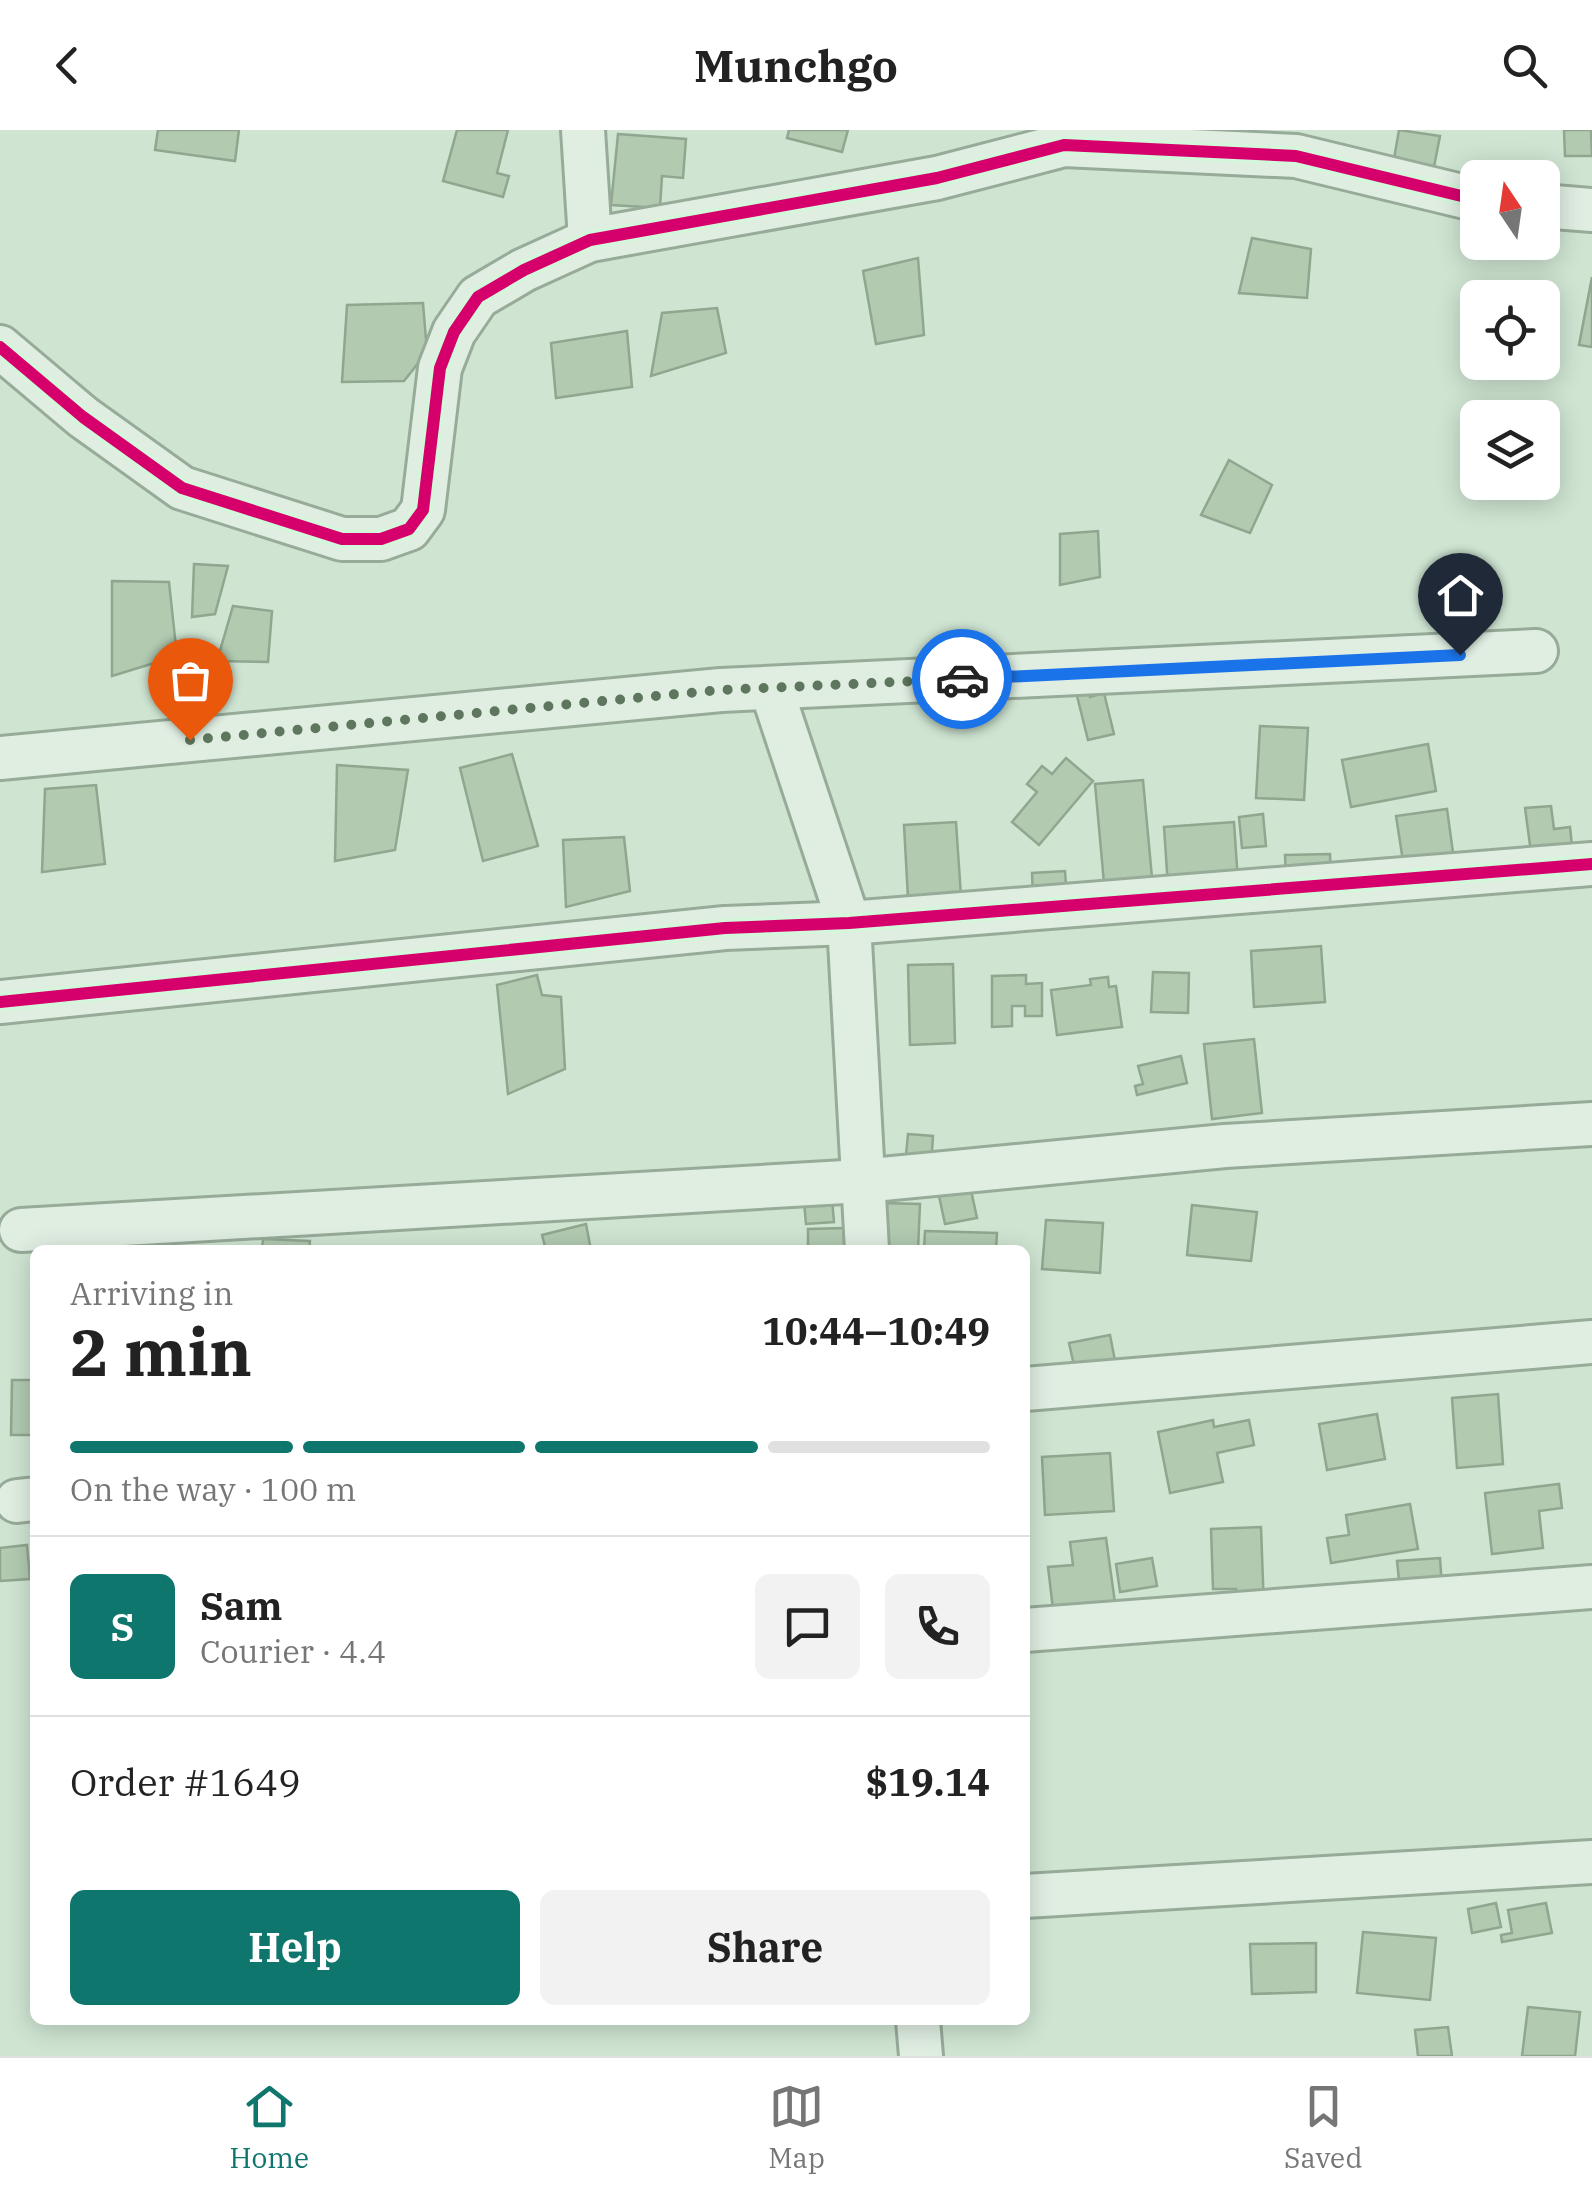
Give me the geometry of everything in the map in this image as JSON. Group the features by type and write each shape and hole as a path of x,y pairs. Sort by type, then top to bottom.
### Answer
{"street":[{"path":"583,130 590,240"},
{"path":"0,346 83,417 182,488 342,539 381,539 410,529 423,510 440,368 454,332 478,297 524,270 590,240 936,178 1064,138 1296,156 1460,196"},
{"path":"1560,207 1592,210"},
{"path":"0,758 771,688 1536,651"},
{"path":"771,688 849,923 867,1245"},
{"path":"0,1002 724,928 849,923 1592,864"},
{"path":"21,1230 862,1181 1225,1146 1592,1124"},
{"path":"1030,1389 1592,1342"},
{"path":"1030,1630 1592,1587"},
{"path":"1030,1896 1592,1862"},
{"path":"919,2025 922,2056"}],"building":[{"path":"158,130 239,130 235,161 155,150"},
{"path":"457,130 508,130 497,173 509,176 503,197 443,181"},
{"path":"789,130 848,130 842,152 787,138"},
{"path":"1399,130 1440,136 1432,177 1392,170"},
{"path":"1564,130 1591,130 1592,156 1565,156"},
{"path":"618,134 686,139 683,178 662,176 660,208 611,205"},
{"path":"1252,238 1311,249 1307,298 1239,293"},
{"path":"918,258 924,335 876,344 863,271"},
{"path":"1592,277 1592,347 1579,345"},
{"path":"423,303 427,352 404,381 342,382 347,305"},
{"path":"717,308 726,353 651,376 662,313"},
{"path":"627,331 632,387 556,398 551,343"},
{"path":"1229,460 1272,485 1250,533 1201,515"},
{"path":"1098,531 1100,577 1060,585 1060,534"},
{"path":"194,564 228,566 215,614 192,617"},
{"path":"112,581 169,582 177,656 112,676"},
{"path":"233,606 272,611 268,662 217,661"},
{"path":"1088,689 1090,697 1104,693 1114,734 1088,740 1076,692"},
{"path":"1260,726 1308,728 1304,800 1256,798"},
{"path":"1428,744 1436,791 1351,807 1342,760"},
{"path":"512,754 538,846 483,861 460,768"},
{"path":"1066,758 1093,781 1039,845 1012,822 1037,792 1027,784 1042,766 1052,774"},
{"path":"337,765 408,770 395,850 335,861"},
{"path":"1143,780 1152,878 1104,883 1095,784"},
{"path":"96,785 105,864 42,872 45,789"},
{"path":"1551,806 1554,829 1570,827 1573,855 1532,860 1525,808"},
{"path":"1447,809 1455,867 1405,874 1396,816"},
{"path":"1263,814 1266,846 1242,848 1239,817"},
{"path":"956,822 961,896 908,899 904,825"},
{"path":"1234,822 1238,882 1168,887 1164,827"},
{"path":"624,837 630,891 566,907 563,840"},
{"path":"1330,854 1331,880 1286,882 1285,855"},
{"path":"1065,871 1067,899 1033,901 1032,873"},
{"path":"1321,946 1325,1002 1254,1007 1251,951"},
{"path":"953,964 955,1043 910,1045 908,965"},
{"path":"1153,972 1189,973 1188,1013 1151,1012"},
{"path":"537,975 542,995 561,997 565,1069 508,1094 497,985"},
{"path":"1026,975 1026,984 1042,983 1042,1016 1025,1016 1025,1006 1012,1006 1012,1026 992,1027 992,976"},
{"path":"1108,977 1109,987 1116,986 1122,1027 1057,1035 1051,990 1091,985 1090,979"},
{"path":"1254,1039 1262,1113 1212,1119 1204,1044"},
{"path":"1181,1056 1187,1083 1137,1095 1135,1086 1143,1084 1138,1066"},
{"path":"908,1134 933,1136 931,1167 905,1165"},
{"path":"831,1188 834,1222 806,1224 803,1191"},
{"path":"971,1190 977,1218 945,1224 939,1196"},
{"path":"882,1203 920,1204 918,1245 880,1245"},
{"path":"1192,1205 1257,1212 1251,1261 1187,1255"},
{"path":"1046,1220 1103,1223 1100,1273 1042,1269"},
{"path":"586,1224 590,1245 545,1245 542,1235"},
{"path":"844,1228 844,1245 808,1245 808,1229"},
{"path":"925,1231 997,1233 996,1245 924,1245"},
{"path":"263,1239 310,1241 310,1245 262,1245"},
{"path":"1110,1335 1117,1371 1077,1379 1069,1343"},
{"path":"12,1380 30,1380 30,1435 11,1435"},
{"path":"1498,1394 1503,1464 1457,1468 1452,1398"},
{"path":"1377,1414 1385,1459 1327,1470 1319,1424"},
{"path":"1213,1420 1214,1427 1249,1420 1254,1445 1217,1453 1223,1482 1170,1493 1158,1432"},
{"path":"1110,1453 1114,1511 1045,1515 1042,1457"},
{"path":"1559,1484 1562,1508 1539,1511 1543,1548 1492,1554 1485,1493"},
{"path":"1410,1504 1418,1549 1331,1563 1327,1538 1349,1535 1346,1515"},
{"path":"1261,1527 1264,1608 1236,1609 1236,1589 1213,1589 1211,1529"},
{"path":"1106,1538 1116,1610 1054,1618 1048,1567 1073,1565 1070,1542"},
{"path":"27,1545 30,1579 0,1581 0,1548"},
{"path":"1152,1558 1157,1586 1120,1592 1116,1564"},
{"path":"1440,1558 1442,1587 1400,1590 1397,1561"},
{"path":"1496,1903 1501,1927 1472,1933 1468,1909"},
{"path":"1546,1903 1552,1933 1502,1942 1501,1935 1512,1933 1508,1910"},
{"path":"1363,1932 1436,1938 1430,2000 1357,1993"},
{"path":"1316,1943 1316,1992 1252,1994 1250,1944"},
{"path":"1528,2007 1580,2012 1575,2056 1522,2056"},
{"path":"1448,2027 1452,2056 1418,2056 1415,2030"}],"cycle path":[{"path":"0,347 83,417 182,488 342,539 381,539 409,529 423,510 440,368 454,332 478,297 524,270 590,240 937,178 1064,145 1296,156 1460,196"},
{"path":"0,1002 725,928 849,923 1592,864"}],"way so far":[{"path":"190,740 720,690 962,679"}],"route":[{"path":"962,679 1460,655"}]}
